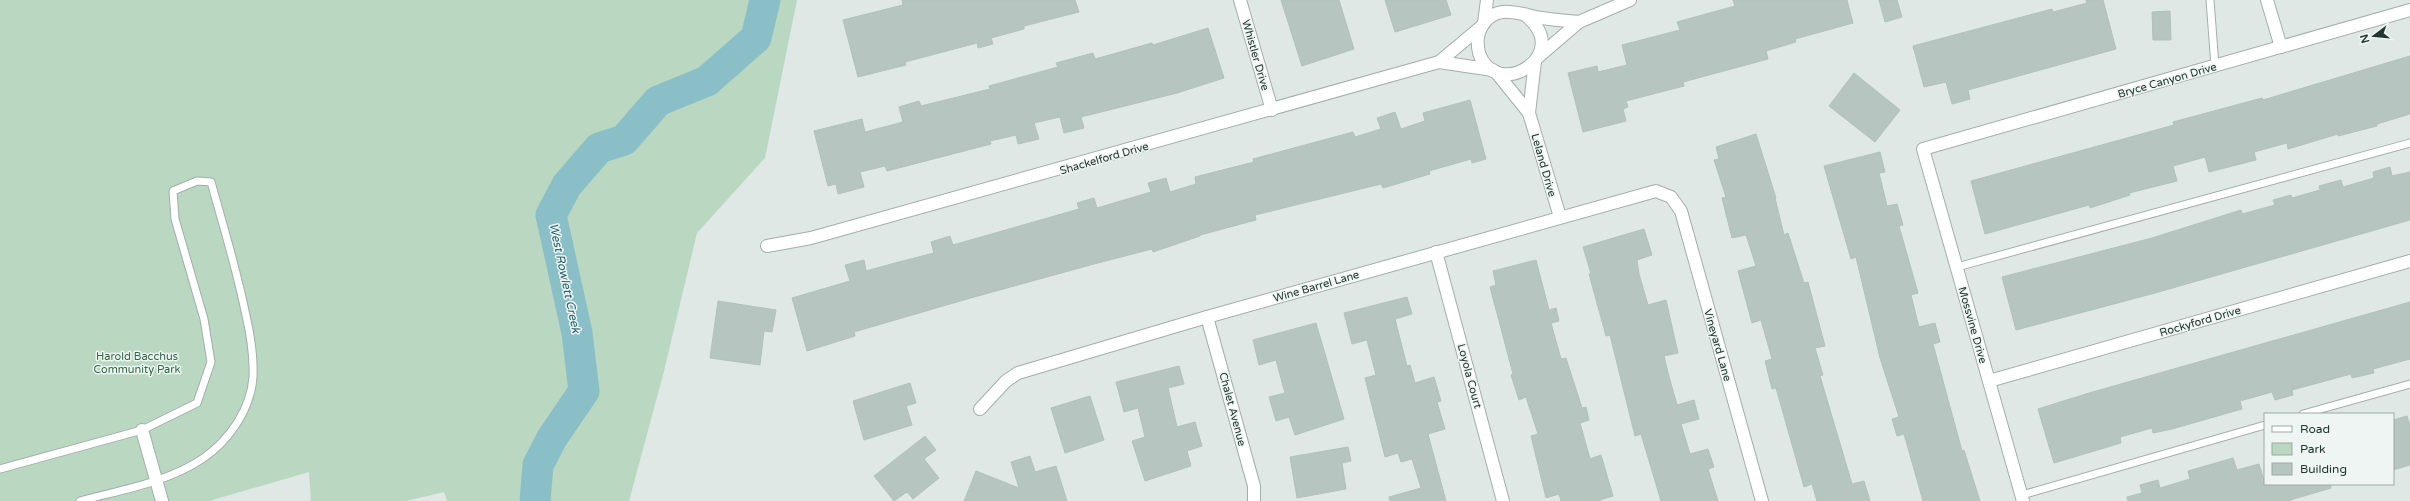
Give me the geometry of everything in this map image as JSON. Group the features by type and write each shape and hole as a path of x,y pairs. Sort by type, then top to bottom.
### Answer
{"street":[{"name":"Whistler Drive","path":"1240,0 1272,110"},
{"path":"1486,0 1483,25 1478,36 1479,51 1483,60 1495,71 1508,74 1518,73 1526,69 1579,22 1630,0"},
{"path":"1511,0 1523,14 1534,23 1540,36 1540,50 1536,60"},
{"path":"2267,0 2281,47"},
{"name":"Bryce Canyon Drive","path":"1923,149 2410,10"},
{"path":"1483,25 1493,15 1502,12 1579,22"},
{"name":"Shackelford Drive","path":"767,246 811,238 1439,62 1483,25"},
{"name":"Leland Drive","path":"1529,112 1536,60"},
{"name":"Shackelford Drive","path":"1439,62 1495,71"},
{"name":"Leland Drive","path":"1495,71 1529,112 1560,217"},
{"name":"Mossvine Drive","path":"1923,149 2022,498"},
{"name":"Wine Barrel Lane","path":"980,409 1006,381 1018,373 1207,317 1648,192 1666,194"},
{"name":"Vineyard Lane","path":"1666,194 1675,201 1681,211 1762,501"},
{"name":"Loyola Court","path":"1436,252 1503,501"},
{"name":"Rockyford Drive","path":"1989,381 2410,261"},
{"name":"Chalet Avenue","path":"1207,317 1254,486 1254,501"},
{"path":"142,430 162,501"}],"lane":[{"path":"2210,0 2215,66"},
{"path":"1957,267 2410,143"},
{"path":"0,470 142,430 197,402 211,362 204,319 175,219 173,191 197,181 211,182 237,270 252,344 253,378 246,406 231,432 202,459 157,481 80,501"},
{"path":"2307,413 2410,384"},
{"path":"2022,498 2264,425"}],"green space":[{"name":"Harold Bacchus Community Park","path":"0,0 797,0 765,158 697,233 663,375 629,501 447,501 444,492 406,501 311,501 309,472 209,501 0,501"}],"building":[{"path":"902,0 1075,0 1079,12 1024,26 1024,29 991,38 993,44 978,48 977,43 905,62 906,65 858,77 843,20 903,5"},
{"path":"1281,0 1339,0 1354,49 1302,66"},
{"path":"1385,0 1446,0 1451,15 1395,32"},
{"path":"1733,0 1847,0 1853,23 1795,39 1796,42 1766,51 1768,59 1683,82 1684,86 1626,101 1628,107 1623,109 1626,121 1583,132 1568,73 1597,66 1598,72 1627,65 1622,45 1680,30 1677,22 1735,6"},
{"path":"1879,0 1897,0 1902,17 1885,22"},
{"path":"2086,0 2103,0 2116,49 1968,90 1970,99 1952,104 1946,82 1924,87 1913,46 2052,9 2053,12 2087,3"},
{"path":"2170,11 2171,40 2153,40 2152,12"},
{"path":"1208,28 1224,78 1177,93 1081,117 1084,128 1064,133 1060,117 1034,123 1039,139 1018,144 1016,135 990,141 991,144 887,171 885,166 860,172 864,187 838,194 836,184 828,186 814,131 862,119 865,132 903,122 899,107 919,101 921,106 990,89 989,86 1058,67 1056,63 1093,53 1095,59 1152,43 1153,45"},
{"path":"2410,56 2410,114 2377,124 2377,126 2338,136 2338,134 2288,149 2287,143 2254,152 2256,160 2209,172 2205,157 2173,166 2177,181 2129,193 2130,195 2090,208 2089,205 1985,234 1971,181 2174,125 2173,122 2262,98 2263,100"},
{"path":"1854,73 1900,110 1875,142 1829,106"},
{"path":"1470,100 1486,159 1472,163 1471,159 1429,171 1430,174 1383,188 1381,184 1255,215 1256,220 1200,235 1153,252 1152,249 967,299 854,332 855,336 807,351 792,298 850,281 845,265 864,260 866,271 934,253 931,242 950,236 953,245 1079,209 1077,203 1094,198 1097,208 1151,192 1148,183 1166,178 1170,192 1196,184 1195,177 1254,162 1253,159 1353,132 1355,137 1381,129 1377,118 1395,112 1401,129 1425,121 1423,113"},
{"path":"1756,134 1776,198 1784,235 1788,233 1804,283 1808,282 1825,346 1815,348 1823,375 1820,376 1852,484 1864,481 1870,501 1817,501 1812,484 1804,487 1776,388 1772,389 1765,361 1772,359 1761,320 1752,323 1738,271 1756,266 1746,235 1732,238 1722,198 1726,197 1714,160 1719,159 1716,147"},
{"path":"1880,152 1885,172 1879,173 1887,206 1897,204 1903,225 1899,226 1918,293 1911,295 1919,327 1935,323 1940,342 1933,344 1962,451 1964,450 1980,501 1923,501 1904,434 1897,436 1892,419 1899,417 1880,358 1856,257 1851,259 1824,166"},
{"path":"2390,167 2392,176 2410,172 2410,220 2155,293 2016,330 2002,277 2152,238 2241,210 2242,214 2275,205 2273,200 2291,195 2292,198 2320,190 2319,186 2341,180 2343,187 2374,178 2373,172"},
{"path":"1644,229 1652,255 1637,260 1639,274 1648,305 1666,300 1678,353 1664,356 1668,373 1677,405 1694,400 1699,419 1681,424 1690,454 1708,449 1714,467 1708,469 1718,501 1661,501 1641,434 1635,436 1610,335 1606,336 1589,274 1591,274 1583,247"},
{"path":"1536,260 1549,310 1556,308 1559,321 1551,323 1561,359 1566,358 1582,408 1586,407 1589,420 1580,423 1590,459 1601,455 1613,496 1597,501 1561,501 1559,494 1546,498 1531,436 1538,434 1526,397 1519,400 1511,375 1513,374 1490,287 1496,285 1493,271"},
{"path":"1407,297 1412,314 1395,319 1407,366 1410,365 1415,383 1434,377 1441,401 1437,402 1445,429 1428,434 1446,501 1390,501 1389,497 1421,488 1412,459 1401,462 1398,453 1385,457 1365,378 1376,375 1367,340 1352,344 1344,313"},
{"path":"718,301 776,310 772,332 764,331 760,365 710,358"},
{"path":"2410,302 2410,359 2373,369 2374,373 2352,378 2351,374 2292,390 2293,395 2275,400 2272,392 2240,401 2242,409 2172,429 2153,433 2152,428 2120,437 2121,443 2054,463 2038,409 2089,393"},
{"path":"1316,323 1344,419 1295,435 1289,417 1276,421 1269,397 1285,393 1276,360 1259,365 1253,340"},
{"path":"1179,366 1184,384 1168,388 1177,427 1195,422 1202,446 1187,451 1191,466 1145,481 1132,441 1145,437 1138,408 1124,412 1116,382"},
{"path":"910,383 916,403 906,406 912,425 864,440 853,401"},
{"path":"1090,396 1104,440 1065,453 1051,408"},
{"path":"2407,416 2410,426 2410,465 2394,470 2394,420"},
{"path":"925,436 936,450 924,459 939,478 913,499 907,492 894,501 874,476"},
{"path":"1348,447 1351,461 1342,463 1346,489 1297,498 1290,457"},
{"path":"1030,456 1035,472 1056,466 1067,501 964,501 976,471 1019,488 1011,462"},
{"path":"2233,458 2237,470 2259,464 2264,485 2331,485 2331,488 2287,501 2128,501 2127,497 2142,493 2140,485 2158,480 2160,488 2190,479 2188,471"}],"waterway":[{"name":"West Rowlett Creek","path":"535,501 538,465 552,438 584,391 577,333 551,215 567,185 599,148 624,140 658,101 707,81 756,38 765,0"}]}
